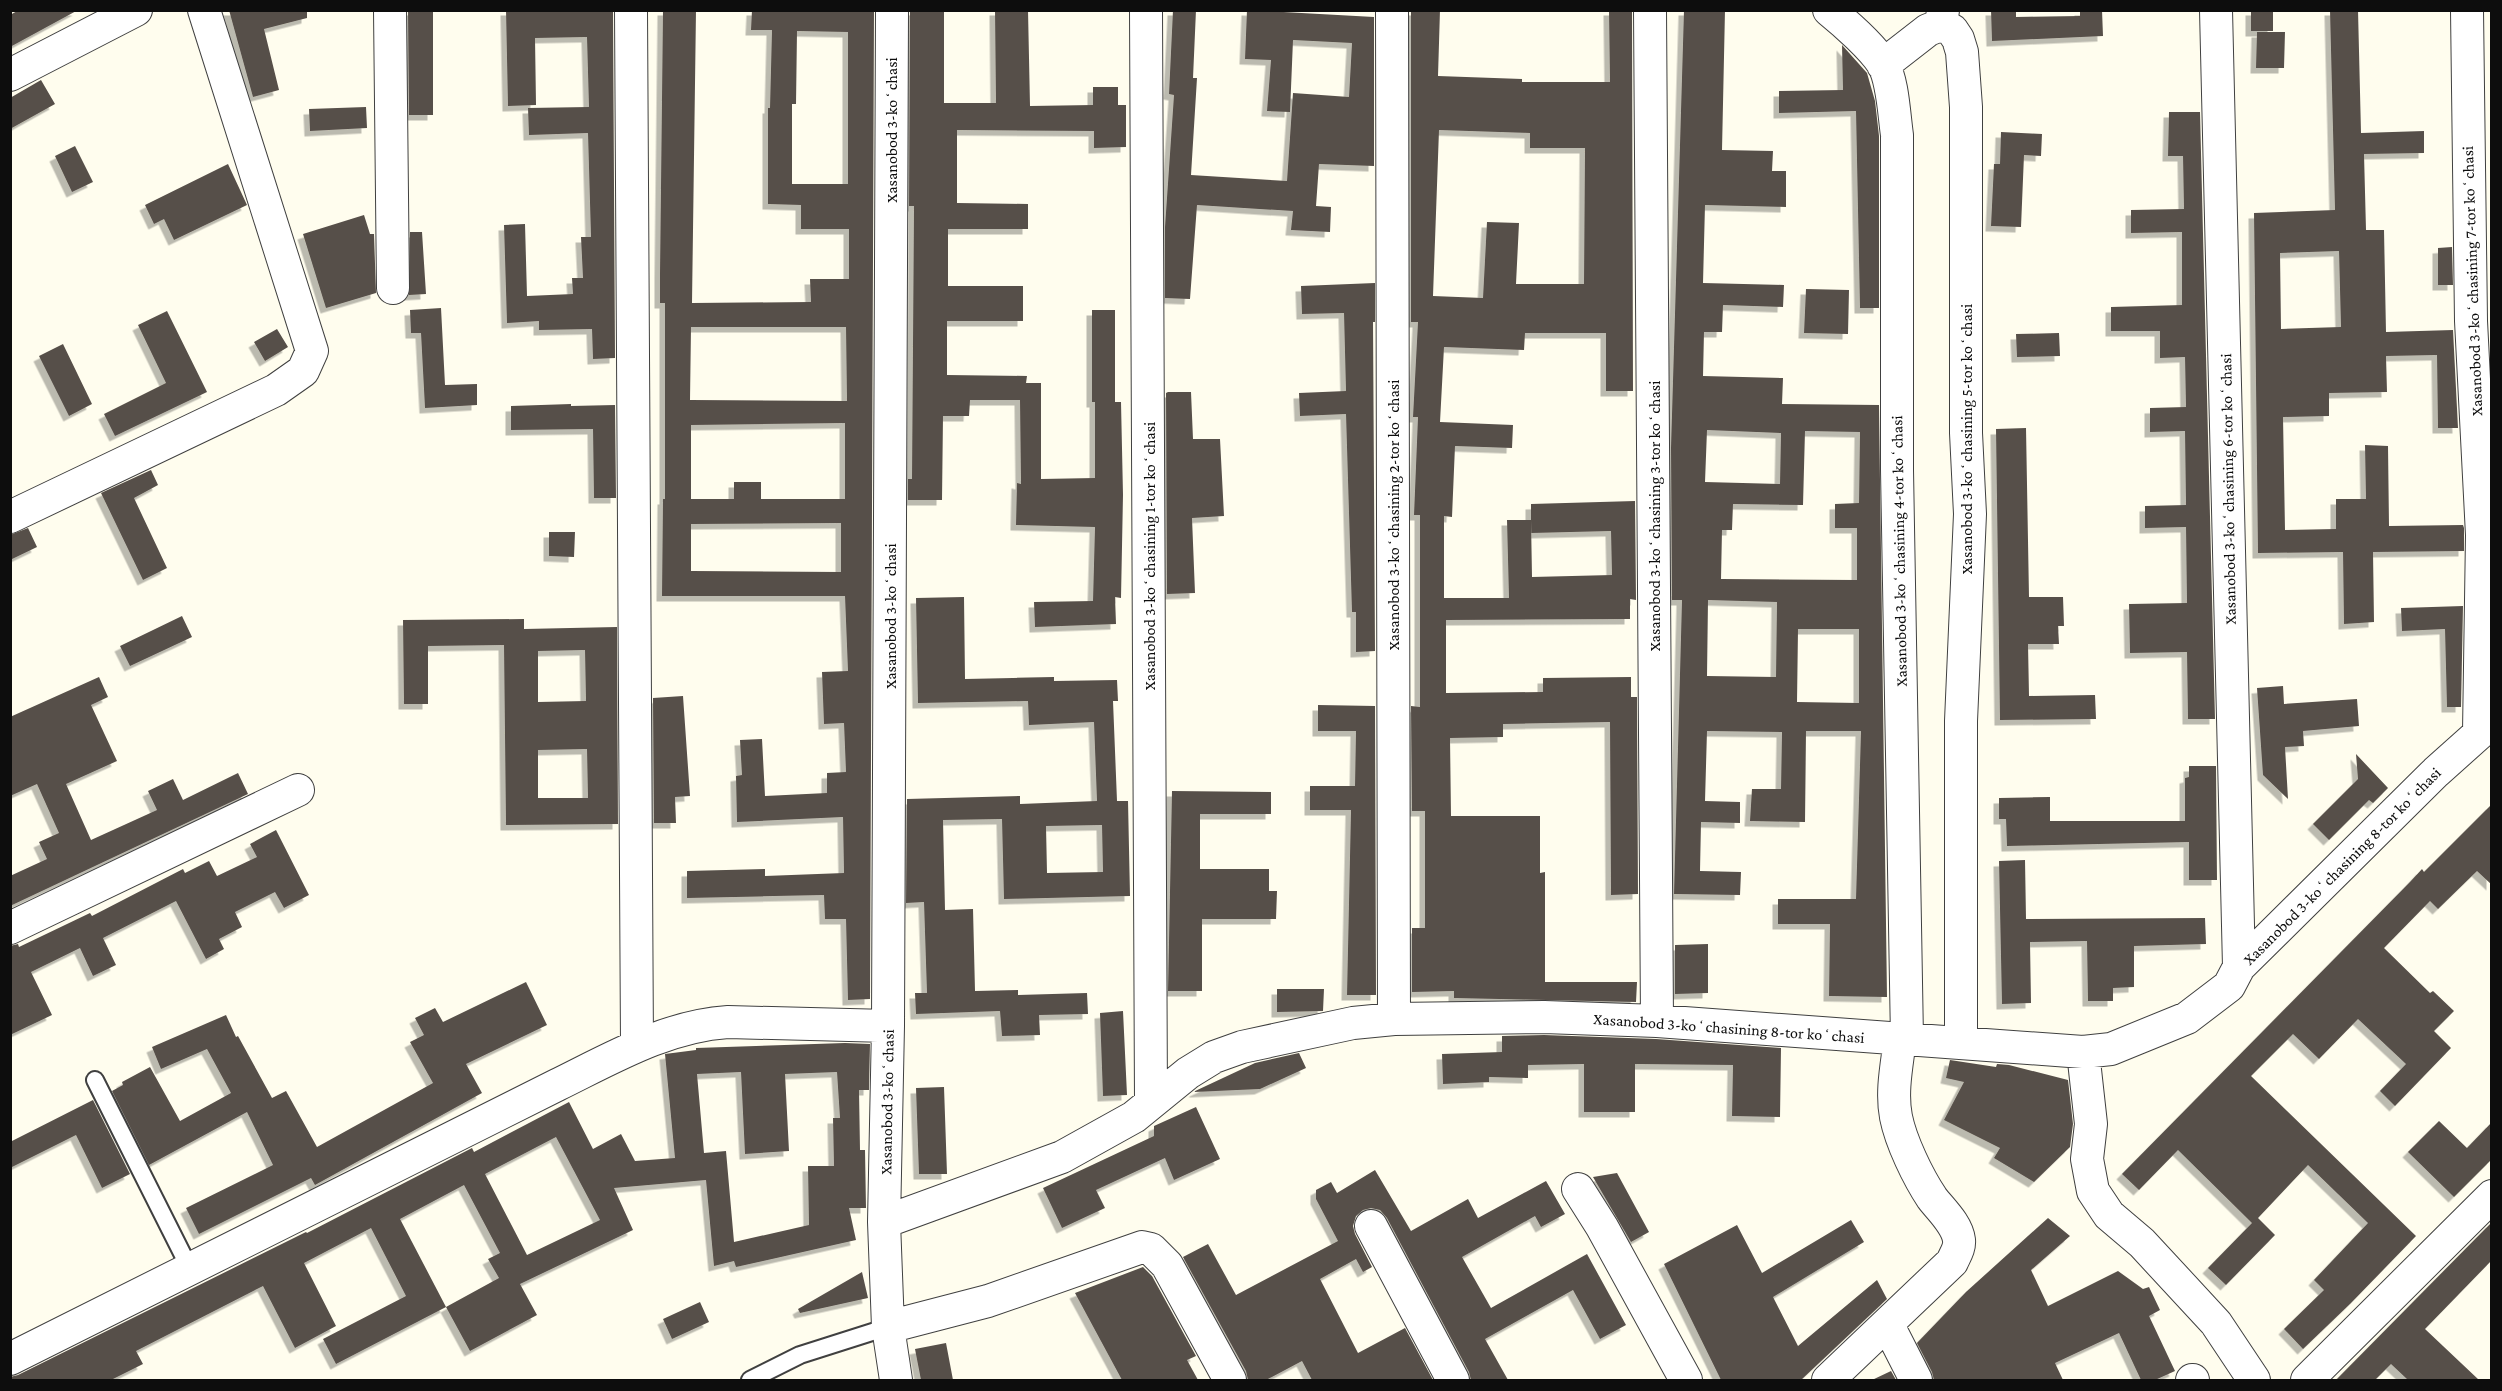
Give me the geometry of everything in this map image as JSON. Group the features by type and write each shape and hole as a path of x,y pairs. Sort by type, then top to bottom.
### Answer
{"street":[{"path":"10,75 136,10"},
{"path":"10,517 276,390 303,371 312,351 204,10"},
{"path":"390,10 393,288"},
{"path":"631,10 637,1046"},
{"name":"Xasanobod 3-koʻchasi","path":"892,10 888,1026 884,1222 888,1327 896,1380"},
{"name":"Xasanobod 3-koʻchasining 1-tor koʻchasi","path":"1146,10 1151,1102"},
{"name":"Xasanobod 3-koʻchasining 2-tor koʻchasi","path":"1392,10 1394,1019"},
{"name":"Xasanobod 3-koʻchasining 3-tor koʻchasi","path":"1650,10 1657,1021"},
{"path":"1829,10 1860,39 1883,65 1942,18"},
{"name":"Xasanobod 3-koʻchasining 6-tor koʻchasi","path":"2216,10 2239,967"},
{"name":"Xasanobod 3-koʻchasining 7-tor koʻchasi","path":"2467,10 2471,321 2482,535 2485,727"},
{"name":"Xasanobod 3-koʻchasining 5-tor koʻchasi","path":"1942,18 1958,39 1962,52 1966,106 1966,433 1970,514 1961,721 1961,1043"},
{"name":"Xasanobod 3-koʻchasining 4-tor koʻchasi","path":"1828,1380 1952,1262 1959,1242 1953,1226 1926,1186 1905,1144 1896,1117 1894,1094 1904,1039 1897,458 1897,135 1891,95 1883,65"},
{"name":"Xasanobod 3-koʻchasining 8-tor koʻchasi","path":"884,1222 1062,1157 1134,1117 1197,1067 1214,1057 1242,1047 1353,1023 1394,1019 1544,1017 1657,1021 2083,1052 2111,1049 2187,1018 2229,986 2239,967 2485,727"},
{"path":"10,928 298,790"},
{"path":"10,1359 189,1267 669,1032 707,1023 888,1026"},
{"path":"2083,1052 2091,1124 2088,1159 2093,1191 2109,1215 2142,1243 2216,1323 2254,1380"},
{"path":"1578,1189 1602,1227 1686,1380"},
{"path":"2307,1380 2492,1196"},
{"path":"1371,1226 1453,1380"},
{"path":"888,1327 988,1301 1142,1247 1151,1249 1167,1265 1230,1380"},
{"path":"1888,1325 1916,1380"}],"lane":[{"path":"95,1080 189,1267"},
{"path":"750,1380 800,1355 888,1327"}],"building":[{"path":"19,10 78,10 10,47 10,15"},
{"path":"229,10 307,10 307,18 264,29 279,90 253,97"},
{"path":"408,10 433,10 433,115 409,115"},
{"path":"506,10 613,10 615,358 593,359 592,329 539,330 539,321 507,323 504,225 525,224 527,296 573,294 572,278 583,278 581,237 591,237 588,133 529,135 528,108 589,107 587,37 535,38 536,105 508,106"},
{"path":"663,10 696,10 692,303 811,302 810,279 849,279 849,229 801,229 801,205 768,204 768,108 770,108 772,30 751,30 752,10 874,10 870,999 848,1000 846,919 825,919 824,895 687,898 687,871 765,869 765,876 844,873 843,817 737,822 736,776 742,775 740,740 762,739 765,796 827,793 827,773 846,772 844,723 824,724 822,672 848,671 845,596 662,596 663,499 665,499 665,303 660,303","holes":["797,31 848,32 848,184 792,184 792,104 796,104","691,327 846,327 847,401 690,400","845,423 845,499 761,499 761,482 734,482 734,499 691,499 691,425","841,523 841,572 691,571 691,524"]},
{"path":"910,10 944,10 944,103 996,103 995,10 1028,10 1030,106 1093,105 1093,87 1118,87 1118,105 1126,105 1126,147 1094,148 1094,131 957,130 957,203 1028,204 1028,229 948,229 948,286 1023,286 1023,321 947,321 947,375 1027,376 1026,383 1041,383 1041,479 1095,478 1092,310 1115,310 1115,402 1121,402 1123,495 1121,598 1115,597 1116,624 1035,627 1034,602 1093,601 1095,527 1016,525 1017,483 1021,484 1020,400 970,400 969,416 943,416 942,500 908,500 908,479 912,479 914,206 909,206"},
{"path":"1173,10 1196,10 1193,78 1197,78 1191,175 1287,181 1293,93 1349,97 1352,43 1293,40 1290,112 1267,111 1271,60 1245,59 1247,10 1374,17 1374,166 1319,164 1316,206 1331,207 1330,232 1291,230 1293,211 1197,205 1190,299 1165,298 1165,227 1174,95 1169,94"},
{"path":"1411,10 1440,10 1438,76 1522,79 1522,82 1610,82 1609,10 1632,10 1633,391 1606,391 1606,333 1525,333 1524,350 1444,347 1440,422 1513,425 1512,448 1455,446 1452,517 1444,516 1444,598 1509,598 1507,520 1531,520 1531,504 1635,501 1636,600 1630,599 1630,619 1446,620 1446,693 1543,692 1543,678 1631,677 1631,697 1637,697 1638,894 1611,895 1610,722 1503,724 1503,737 1450,738 1451,816 1540,816 1540,873 1545,872 1545,982 1637,982 1636,1002 1454,998 1454,991 1412,992 1412,928 1425,928 1425,811 1412,811 1411,706 1420,707 1420,515 1414,515 1418,417 1413,417 1418,322 1411,322","holes":["1439,130 1530,133 1530,148 1585,148 1584,284 1516,284 1519,223 1487,222 1483,298 1433,296","1611,531 1612,575 1532,577 1531,533"]},
{"path":"1684,10 1725,10 1722,150 1773,151 1772,171 1786,171 1786,207 1705,205 1703,283 1784,285 1783,307 1723,305 1722,332 1704,332 1703,376 1783,378 1782,404 1879,405 1887,997 1829,996 1830,924 1778,924 1778,899 1856,899 1861,731 1806,731 1805,822 1750,821 1752,789 1781,789 1782,732 1707,731 1705,801 1740,802 1740,823 1701,822 1700,871 1741,872 1740,895 1674,894 1682,600 1672,600 1671,448","holes":["1707,430 1781,433 1780,484 1705,482","1805,431 1860,432 1859,503 1835,504 1835,528 1857,528 1857,580 1721,579 1722,530 1732,530 1733,504 1803,505","1708,600 1777,602 1776,677 1707,676","1798,629 1859,629 1859,703 1797,702"]},
{"path":"1991,10 2016,10 2016,17 2080,16 2080,10 2102,10 2103,36 1992,41"},
{"path":"2251,10 2273,10 2273,31 2251,31"},
{"path":"2330,10 2358,10 2361,133 2424,131 2424,153 2364,154 2366,230 2384,230 2386,332 2453,330 2458,428 2438,428 2437,355 2386,356 2387,392 2329,393 2329,416 2283,417 2285,530 2336,529 2336,499 2366,499 2365,445 2388,446 2389,526 2463,525 2464,551 2373,552 2374,622 2344,624 2343,552 2258,553 2254,213 2335,210","holes":["2339,251 2341,327 2281,329 2280,253"]},
{"path":"2257,32 2285,32 2284,68 2256,68"},
{"path":"1842,45 1867,73 1875,101 1879,136 1879,308 1860,308 1856,111 1779,113 1779,91 1843,90"},
{"path":"41,80 55,104 10,129 10,98"},
{"path":"366,107 367,128 310,131 309,109"},
{"path":"2169,112 2200,112 2215,719 2188,719 2187,652 2130,653 2129,604 2187,603 2186,527 2145,528 2145,506 2186,505 2185,431 2150,432 2150,408 2186,407 2185,357 2160,358 2160,331 2111,331 2111,307 2182,305 2182,232 2131,233 2131,210 2184,209 2183,156 2168,156"},
{"path":"2001,132 2042,134 2041,156 2024,155 2021,227 1991,226 1994,164 2000,164"},
{"path":"75,146 93,182 72,192 55,156"},
{"path":"228,164 247,205 174,240 164,219 154,224 145,205"},
{"path":"364,215 370,234 374,234 376,293 326,308 303,234"},
{"path":"410,232 422,232 426,294 409,295"},
{"path":"2452,247 2453,285 2438,285 2438,248"},
{"path":"1375,283 1375,322 1373,322 1375,651 1356,652 1356,612 1352,612 1346,414 1300,416 1299,393 1346,391 1344,313 1302,314 1301,286"},
{"path":"1806,289 1849,290 1848,334 1804,333"},
{"path":"441,308 445,385 477,384 477,405 425,408 421,333 411,333 410,310"},
{"path":"167,311 207,392 115,436 104,414 166,383 138,325"},
{"path":"277,329 288,347 265,361 254,342"},
{"path":"2059,333 2060,356 2017,357 2016,334"},
{"path":"63,344 92,404 69,416 39,356"},
{"path":"1191,392 1193,439 1220,439 1224,516 1192,518 1195,593 1167,594 1166,393"},
{"path":"571,404 571,406 615,405 616,498 594,498 593,429 511,430 511,406"},
{"path":"2026,428 2029,597 2063,597 2064,626 2058,626 2059,644 2028,644 2029,696 2095,695 2096,719 2000,720 1996,429"},
{"path":"151,470 158,485 134,498 167,568 143,580 101,493"},
{"path":"28,528 37,547 10,560 10,535"},
{"path":"549,532 575,532 574,557 549,556"},
{"path":"964,597 965,679 1054,677 1054,681 1117,680 1118,701 1113,701 1117,801 1128,801 1130,896 1004,899 1002,819 943,820 945,910 973,909 975,991 1018,990 1018,995 1087,993 1088,1014 1039,1015 1040,1035 1002,1036 1000,1011 916,1014 915,993 927,993 924,902 906,903 907,799 1020,796 1020,804 1097,801 1094,722 1029,725 1028,701 918,703 916,598","holes":["1102,825 1103,872 1047,873 1046,826"]},
{"path":"2463,606 2461,707 2447,707 2445,629 2402,631 2401,608"},
{"path":"182,616 192,637 130,666 120,646"},
{"path":"524,619 524,629 617,627 618,824 506,825 504,645 428,646 428,704 404,704 403,620","holes":["585,650 586,701 538,702 538,651","587,749 588,798 538,798 538,750"]},
{"path":"99,677 108,697 91,705 117,761 66,784 91,840 157,810 148,791 173,779 183,800 238,773 248,794 10,906 10,876 47,859 39,842 59,833 37,784 10,796 10,717"},
{"path":"2283,686 2284,704 2357,699 2359,726 2303,731 2304,746 2285,747 2288,799 2263,775 2257,688"},
{"path":"683,696 690,796 675,797 676,823 654,823 653,698"},
{"path":"1318,705 1375,706 1376,995 1347,995 1351,810 1310,810 1310,786 1355,786 1356,731 1318,731"},
{"path":"2356,754 2388,788 2373,803 2369,800 2329,840 2313,824 2358,779"},
{"path":"2189,766 2216,766 2217,880 2189,880 2189,842 2007,846 2006,819 1999,819 1999,798 2050,797 2050,821 2185,821 2185,778 2189,777"},
{"path":"1172,791 1271,792 1271,814 1200,814 1200,869 1269,869 1269,891 1277,891 1276,919 1202,919 1202,991 1168,991"},
{"path":"2492,804 2492,885 2477,871 2438,909 2430,901 2384,948 2430,993 2433,991 2454,1011 2434,1031 2451,1048 2395,1106 2380,1091 2406,1064 2358,1019 2319,1059 2293,1034 2251,1076 2416,1236 2303,1349 2284,1329 2324,1290 2314,1280 2368,1223 2308,1165 2258,1218 2275,1235 2226,1285 2208,1268 2252,1223 2178,1150 2139,1190 2122,1174 2422,869 2424,872"},
{"path":"276,830 309,895 284,908 275,892 235,912 242,927 219,939 224,949 206,959 176,901 103,938 116,965 93,976 80,948 31,972 52,1015 10,1035 10,946 18,944 19,947 90,913 92,916 183,869 185,873 209,861 217,876 257,857 250,844"},
{"path":"2025,860 2026,919 2205,918 2206,944 2134,946 2134,987 2113,988 2113,1001 2088,1001 2087,941 2030,942 2031,1003 2002,1004 1999,861"},
{"path":"1708,944 1708,993 1675,994 1675,945"},
{"path":"526,982 547,1025 466,1064 482,1093 315,1185 311,1178 199,1234 186,1208 273,1165 247,1112 149,1165 112,1091 123,1085 122,1082 150,1067 180,1121 231,1093 207,1049 161,1069 152,1047 226,1015 236,1037 238,1036 272,1098 286,1091 317,1147 433,1083 410,1042 424,1035 415,1018 435,1008 443,1022"},
{"path":"1277,989 1324,989 1323,1011 1277,1012"},
{"path":"1123,1011 1127,1095 1103,1096 1100,1013"},
{"path":"1544,1035 1656,1039 1781,1048 1780,1117 1732,1116 1733,1065 1635,1064 1635,1112 1584,1112 1584,1064 1528,1065 1528,1078 1489,1077 1489,1082 1443,1084 1442,1054 1502,1052 1502,1036"},
{"path":"870,1044 869,1090 859,1090 860,1150 865,1150 866,1208 849,1208 856,1240 736,1267 734,1261 714,1266 706,1180 614,1188 633,1230 520,1284 537,1315 470,1351 446,1307 336,1364 323,1339 406,1296 371,1228 304,1263 336,1326 295,1348 263,1286 136,1351 143,1364 111,1380 10,1380 10,1377 307,1233 472,1148 474,1152 569,1102 593,1149 621,1134 635,1161 675,1158 665,1054 696,1050 696,1048","holes":["741,1072 745,1154 789,1151 785,1074 837,1072 840,1118 833,1118 834,1166 808,1166 809,1225 734,1242 726,1151 704,1153 697,1074","556,1137 600,1220 527,1255 485,1174","464,1185 500,1253 488,1259 499,1278 446,1307 400,1219"]},
{"path":"1299,1053 1306,1068 1260,1089 1193,1092 1255,1063"},
{"path":"1950,1060 1996,1067 1997,1064 2009,1065 2068,1080 2073,1124 2070,1147 2034,1182 1994,1158 2000,1148 1944,1120 1964,1082 1946,1078"},
{"path":"944,1087 947,1174 919,1174 916,1088"},
{"path":"93,1100 130,1174 102,1188 76,1135 10,1168 10,1142"},
{"path":"1196,1107 1220,1159 1174,1180 1165,1158 1096,1190 1105,1208 1062,1228 1043,1188 1154,1136 1154,1126"},
{"path":"2439,1121 2467,1148 2492,1122 2492,1159 2454,1197 2408,1152"},
{"path":"1375,1170 1411,1231 1468,1199 1478,1218 1546,1181 1565,1214 1541,1227 1535,1216 1462,1257 1491,1308 1587,1254 1626,1325 1600,1339 1573,1290 1485,1339 1508,1380 1471,1380 1469,1372 1387,1218 1380,1210 1371,1208 1363,1210 1356,1216 1353,1226 1372,1267 1363,1272 1356,1259 1320,1279 1358,1353 1405,1328 1433,1380 1312,1380 1302,1361 1266,1380 1248,1380 1246,1371 1183,1257 1208,1244 1236,1295 1338,1241 1316,1199 1316,1190 1331,1182 1337,1193"},
{"path":"1617,1173 1649,1232 1631,1242 1593,1177"},
{"path":"2048,1218 2070,1236 2031,1270 2048,1306 2118,1271 2143,1289 2149,1287 2160,1310 2149,1316 2175,1371 2155,1380 2141,1380 2119,1333 2055,1363 2063,1380 1934,1380 1917,1343 1966,1292"},
{"path":"1851,1220 1864,1242 1773,1297 1798,1346 1877,1280 1887,1299 1801,1380 1721,1380 1664,1264 1737,1225 1762,1273"},
{"path":"2492,1222 2492,1260 2425,1329 2479,1380 2408,1380 2391,1364 2375,1380 2336,1380"},
{"path":"1143,1267 1152,1276 1196,1356 1187,1360 1198,1380 1122,1380 1075,1293"},
{"path":"862,1272 868,1298 800,1313 798,1309"},
{"path":"700,1302 709,1322 672,1339 663,1319"},
{"path":"946,1343 953,1380 921,1380 915,1349"},
{"path":"1891,1371 1896,1380 1872,1380"}]}
